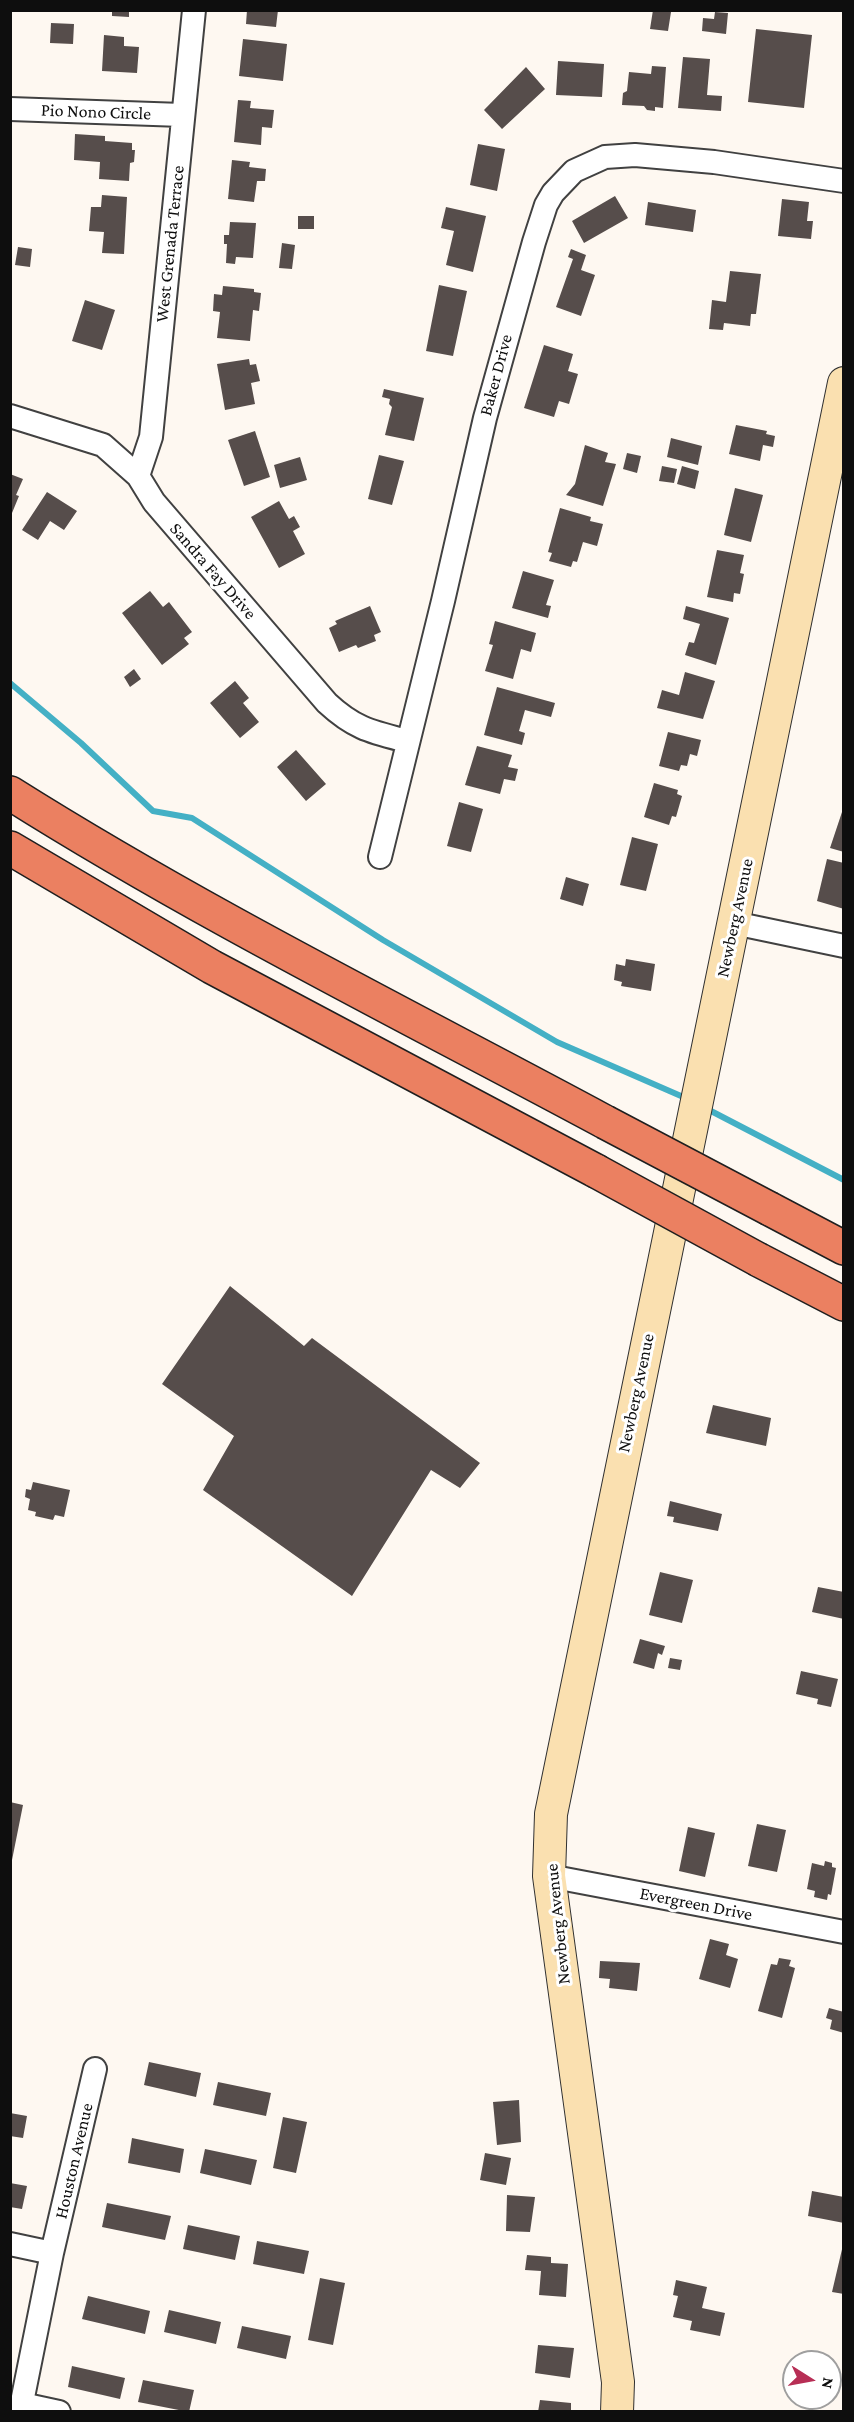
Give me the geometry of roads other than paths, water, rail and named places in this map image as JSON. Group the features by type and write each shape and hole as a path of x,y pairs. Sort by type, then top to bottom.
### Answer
{"highway":[{"path":"10,792 79,836 266,941 843,1248"},
{"path":"10,848 212,966 843,1304"}],"street":[{"name":"West Grenada Terrace","path":"138,476 151,437 194,10"},
{"name":"Pio Nono Circle","path":"10,109 182,116"},
{"name":"Baker Drive","path":"380,857 443,601 484,418 534,242 546,205 553,193 574,171 605,157 635,154 714,162 843,181"},
{"name":"Newberg Avenue","path":"617,2412 618,2382 549,1876 551,1814 811,552 835,464 843,383"},
{"name":"Sandra Fay Drive","path":"10,416 103,445 138,476 154,502 327,704 346,721 367,731 408,741"},
{"path":"734,923 843,946"},
{"name":"Evergreen Drive","path":"549,1876 843,1932"},
{"name":"Houston Avenue","path":"21,2408 52,2253 95,2069"},
{"path":"10,2244 52,2253"},
{"path":"21,2408 59,2412"}],"waterway":[{"path":"10,683 81,743 153,811 192,818 383,940 557,1042 681,1096"},
{"path":"711,1111 844,1180"}]}
